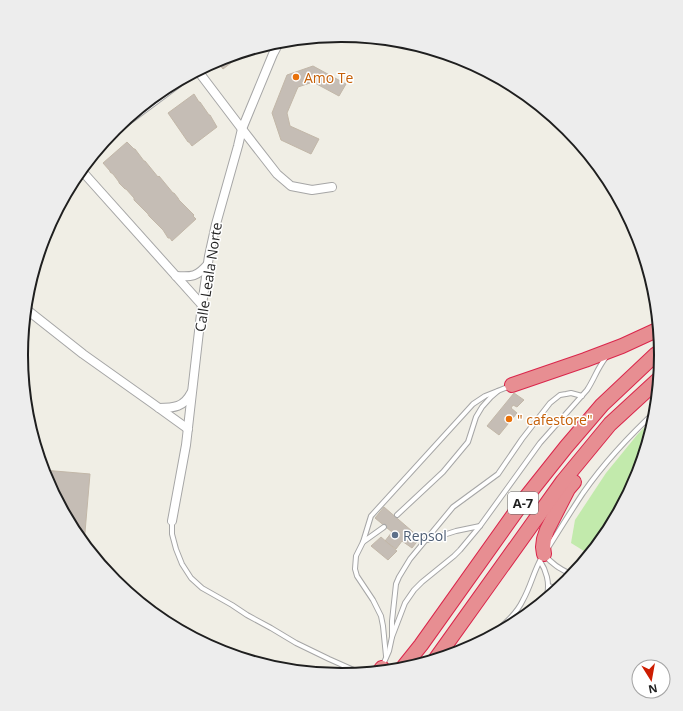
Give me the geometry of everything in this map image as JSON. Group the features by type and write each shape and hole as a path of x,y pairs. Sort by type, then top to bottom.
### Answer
{"highway":[{"path":"506,387 578,363 622,346 654,331"},
{"name":"A-7","path":"408,662 527,496 566,447 602,405 655,356"},
{"name":"A-7","path":"440,653 563,481 610,424 653,384"},
{"path":"542,558 544,539 547,530 568,489 626,420 642,395"}],"street":[{"name":"Calle Leala Norte","path":"172,521 186,445 202,305 208,263 216,224 242,129 276,49"},
{"path":"201,75 277,174 291,186 312,190 332,187"},
{"path":"85,175 202,305"},
{"path":"176,276 195,275 204,269 208,263"},
{"path":"31,313 83,354 188,429"},
{"path":"159,408 172,408 182,404 190,396 192,391"}],"lane":[{"path":"392,637 406,603 414,590 454,556 480,526 540,444 590,386 602,362 610,354 622,346"},
{"path":"397,515 442,472 468,442 476,417 482,407 491,397 506,387"},
{"path":"382,666 383,626 381,616 373,600 357,576 355,569 356,556 363,542 371,516 473,404 494,391 506,387"},
{"path":"382,666 391,646 396,584 410,559 453,507 498,474 522,439 550,404 560,395 571,393 582,396"},
{"path":"505,622 517,610 542,558 584,492 637,429 649,418"},
{"path":"172,521 172,534 182,564 190,578 202,588 296,643 351,669"},
{"path":"427,540 456,531 480,526"},
{"path":"363,542 384,527"},
{"path":"542,558 567,572"},
{"path":"542,558 548,580 548,591"},
{"path":"548,586 553,587"}],"green space":[{"path":"647,424 638,456 623,494 602,530 585,552 584,551 571,543 575,520 606,473"}],"building":[{"path":"232,62 223,69 221,66"},
{"path":"313,66 346,84 339,96 313,82 298,87 287,113 290,126 319,139 311,154 281,140 272,113 287,75"},
{"path":"194,94 217,127 192,146 168,113"},
{"path":"127,142 135,149 196,219 172,241 134,200 134,198 119,183 103,163"},
{"path":"514,393 524,400 517,407 513,405 511,408 517,413 499,435 487,426"},
{"path":"50,471 90,474 85,535 60,494"},
{"path":"384,507 420,538 412,548 402,541 396,549 385,541 392,532 375,518"},
{"path":"381,537 397,551 388,560 371,546"}],"place":[{"name":"Amo Te","path":"296,77"},
{"name":"\" cafestore\"","path":"509,419"},
{"name":"Repsol","path":"395,535"}]}
